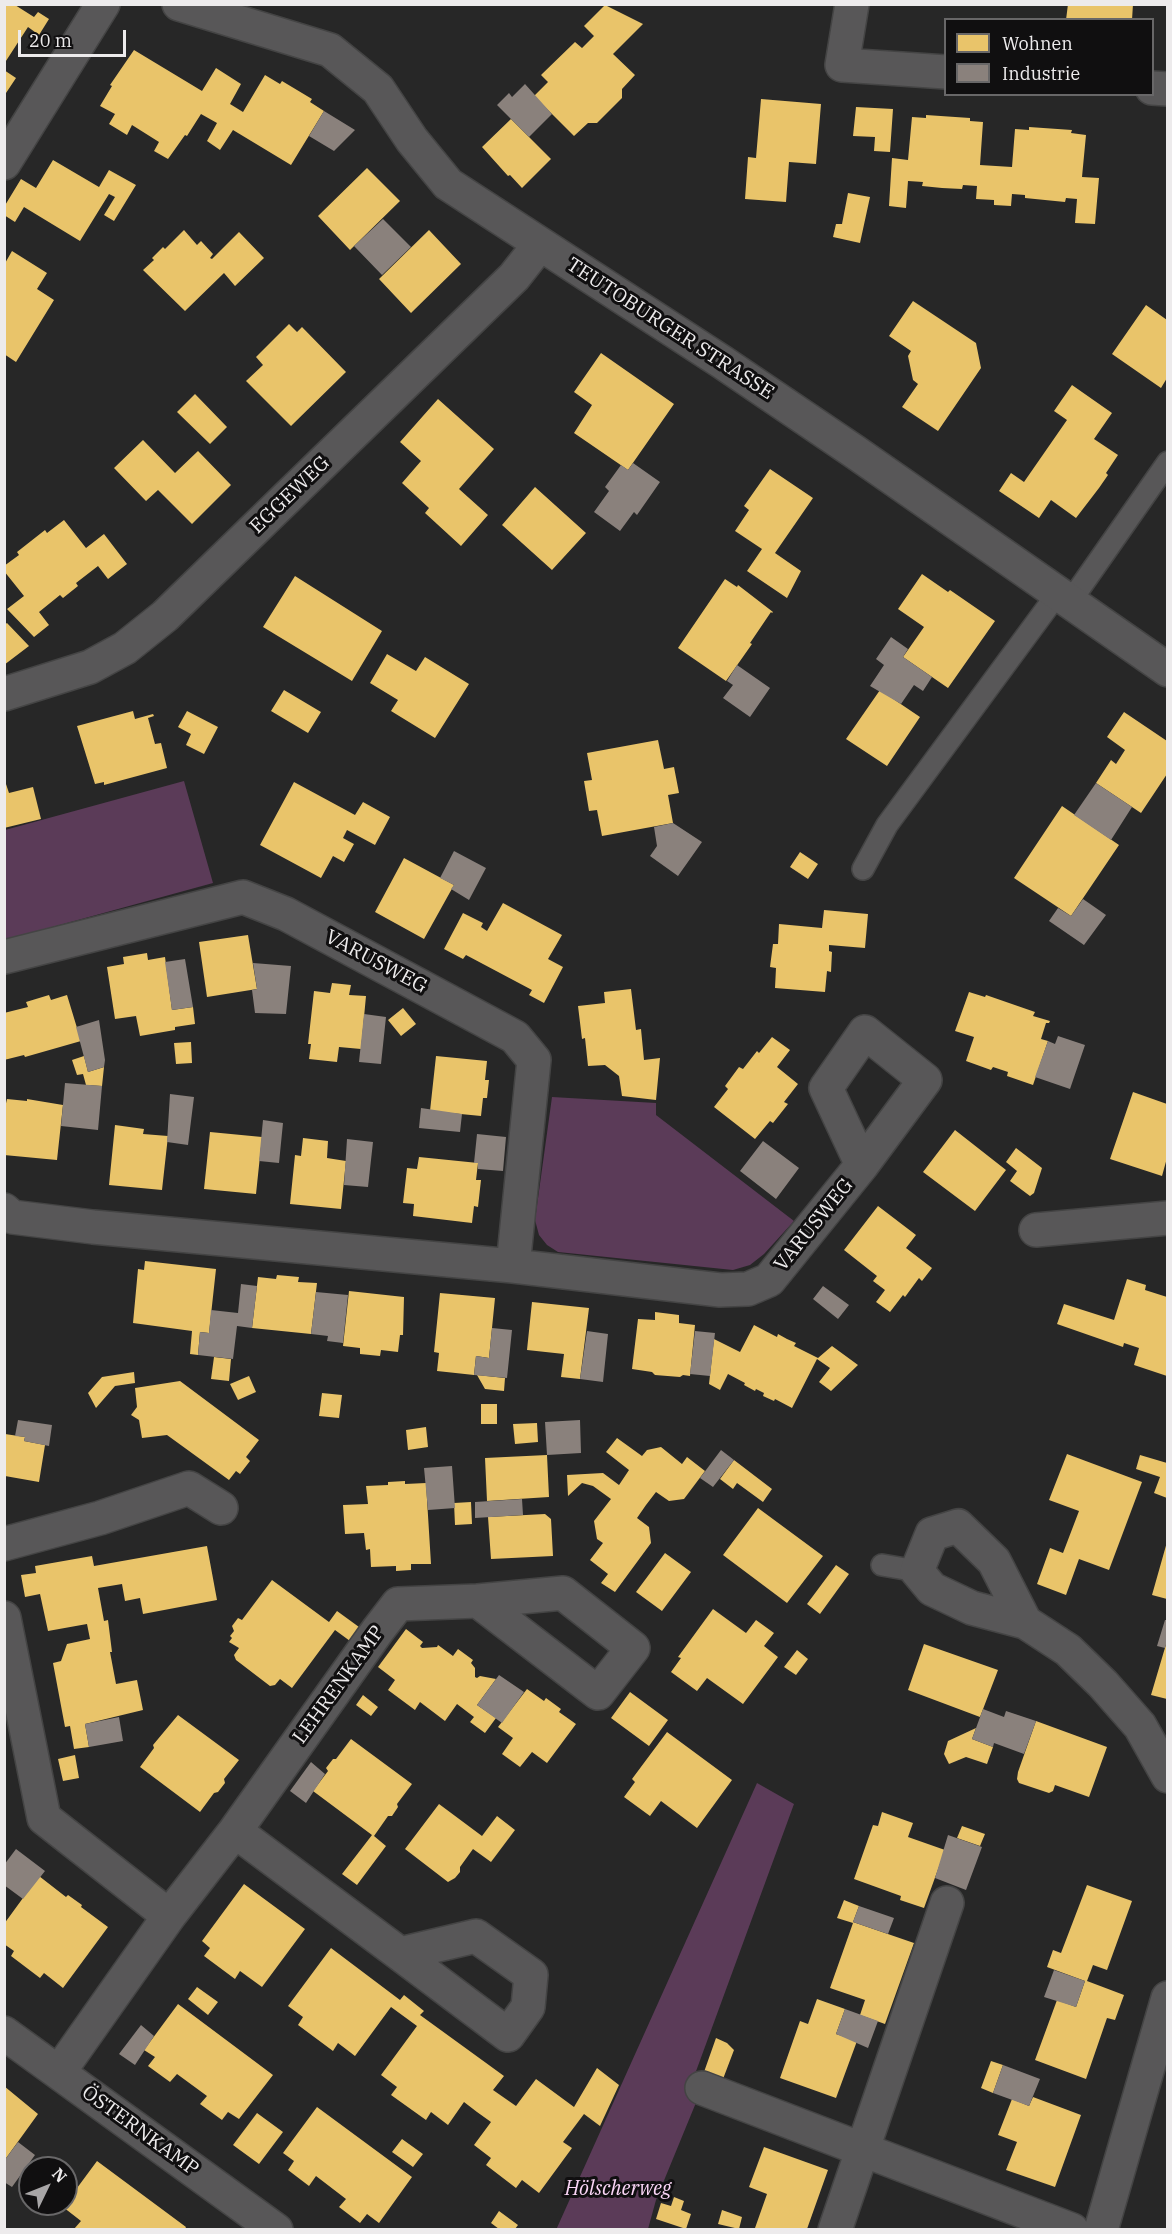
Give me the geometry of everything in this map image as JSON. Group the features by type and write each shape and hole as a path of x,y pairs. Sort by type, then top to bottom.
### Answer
{"street":[{"path":"4,163 103,4"},
{"name":"TEUTOBURGER STRASSE","path":"179,4 330,50 378,89 412,140 448,184 817,426 1167,670"},
{"path":"852,4 843,64 944,72"},
{"name":"EGGEWEG","path":"4,694 90,667 125,648 165,616 514,277 540,244"},
{"name":"VARUSWEG","path":"4,957 243,897 286,914 515,1037 534,1060 513,1266"},
{"name":"VARUSWEG","path":"4,1210 12,1216 93,1227 513,1266 720,1290 748,1290 769,1280 862,1164"},
{"path":"1036,1230 1167,1218"},
{"path":"4,1544 100,1518 189,1488 221,1508"},
{"path":"1024,1622 994,1561 958,1526 932,1534 917,1570 933,1589 972,1608 1024,1622 1068,1650 1103,1684 1140,1726 1167,1776"},
{"name":"LEHRENKAMP","path":"59,2072 169,1916 235,1831 398,1604 478,1601"},
{"path":"4,1618 44,1818 169,1916"},
{"path":"235,1831 400,1954"},
{"path":"835,2229 947,1902"},
{"path":"1101,2229 1167,1998"},
{"name":"ÖSTERNKAMP","path":"4,2033 276,2229"},
{"path":"702,2088 1072,2229"}],"lane":[{"path":"863,869 887,825 1167,462"},
{"path":"882,1565 917,1570"}],"green space":[{"path":"184,781 213,883 5,940 5,830"},
{"path":"552,1097 656,1103 656,1115 794,1221 764,1254 750,1265 733,1270 558,1252 547,1245 539,1235 535,1220"},
{"name":"Hölscherweg","path":"757,1783 794,1804 695,2074 702,2088 656,2200 648,2229 556,2230"}],"building: Wohnen":[{"path":"1068,4 1133,4 1132,18 1066,18"},
{"path":"4,5 15,5 34,17 38,12 49,19 39,35 28,27 4,64"},
{"path":"605,5 643,24 613,54 635,75 622,89 622,98 597,123 588,123 574,136 534,96 548,82 541,75 575,42 582,48 594,36 584,26"},
{"path":"134,50 202,91 216,68 241,84 230,104 243,112 265,75 280,84 282,81 312,99 310,102 324,111 291,165 233,130 220,150 207,141 217,123 201,114 168,159 154,151 159,142 132,125 127,135 109,124 115,114 100,106 112,86 110,85"},
{"path":"4,70 16,78 4,96"},
{"path":"761,99 821,104 816,164 789,162 786,202 745,199 748,157 756,158"},
{"path":"856,107 893,109 890,152 874,151 875,137 853,136"},
{"path":"926,115 970,118 970,121 983,122 980,165 1012,167 1015,129 1029,130 1029,127 1072,130 1071,133 1086,135 1082,177 1099,178 1095,224 1075,223 1077,199 1066,198 1065,202 1025,198 1025,195 1012,194 1011,206 994,205 994,200 976,199 977,186 963,185 962,189 942,188 922,186 923,182 908,181 906,208 889,206 892,158 908,160 912,117 926,118"},
{"path":"511,119 551,159 522,188 482,147"},
{"path":"53,160 99,187 109,170 136,185 114,221 104,215 115,197 109,194 80,241 24,207 15,222 4,215 4,207 21,179 36,188"},
{"path":"367,168 400,201 350,250 318,216"},
{"path":"848,193 870,197 860,243 833,237 836,224 842,224"},
{"path":"184,230 197,245 201,241 213,254 210,258 212,259 239,232 264,258 235,286 224,273 185,311 143,270 163,247 165,249"},
{"path":"429,230 461,264 411,313 379,279"},
{"path":"12,251 47,273 37,289 54,300 16,362 4,354 4,265"},
{"path":"913,301 976,343 981,368 938,431 902,407 918,384 913,380 908,356 911,351 889,336"},
{"path":"1146,305 1167,320 1167,378 1161,388 1112,354"},
{"path":"289,324 297,332 302,327 346,372 291,426 246,381 263,365 256,357"},
{"path":"601,353 674,404 628,470 574,433 592,405 574,392"},
{"path":"1072,385 1112,413 1094,439 1118,455 1106,473 1108,475 1076,518 1051,500 1039,518 999,491 1011,473 1024,482 1067,420 1054,411"},
{"path":"195,394 227,427 210,444 177,412"},
{"path":"438,399 494,449 459,489 488,515 461,546 425,513 429,508 402,483 421,461 400,442"},
{"path":"143,440 175,473 198,451 231,485 192,524 158,490 146,501 114,468"},
{"path":"770,469 813,498 775,553 801,571 787,598 747,571 762,549 735,531 749,510 744,506"},
{"path":"535,487 586,533 552,570 502,525"},
{"path":"64,520 86,548 104,534 127,564 108,579 98,566 76,583 78,586 63,598 60,595 39,612 49,625 34,637 7,609 24,596 4,571 4,566 19,555 17,552 45,530 47,533"},
{"path":"922,574 995,621 948,688 903,657 924,627 898,609"},
{"path":"295,576 382,631 352,681 263,627"},
{"path":"725,579 737,587 738,585 773,612 726,681 678,648"},
{"path":"7,623 29,646 4,665 4,625"},
{"path":"387,654 416,671 425,657 469,684 435,738 391,711 398,700 370,683"},
{"path":"284,690 321,712 308,733 271,711"},
{"path":"880,690 920,717 887,766 846,739"},
{"path":"133,711 135,719 153,714 154,716 148,718 155,744 161,743 167,768 104,785 104,782 95,784 77,726"},
{"path":"187,711 218,727 204,754 186,745 191,734 178,727"},
{"path":"1124,712 1167,741 1167,774 1141,813 1096,783 1111,760 1116,764 1125,750 1107,737"},
{"path":"658,740 664,769 674,767 679,793 668,795 673,823 602,836 597,810 589,811 584,781 592,780 587,753"},
{"path":"4,778 9,793 33,787 41,819 4,828"},
{"path":"294,782 355,815 363,802 390,817 375,845 347,830 343,838 354,844 344,862 333,856 321,878 260,845"},
{"path":"1062,806 1119,845 1071,916 1014,878"},
{"path":"800,852 818,864 808,879 790,867"},
{"path":"404,858 454,885 424,939 375,912"},
{"path":"503,903 562,935 548,959 563,967 544,1003 529,995 532,990 466,955 463,959 444,949 463,913 483,923 481,927 487,931"},
{"path":"824,910 868,914 865,948 829,945 829,951 832,952 831,972 827,971 825,992 775,988 776,968 770,967 773,944 778,944 779,924 822,928"},
{"path":"248,935 257,989 207,997 199,942"},
{"path":"147,953 148,960 165,957 172,1010 193,1007 195,1024 140,1036 136,1016 115,1019 107,967 124,964 123,957"},
{"path":"332,983 351,985 349,995 366,996 361,1049 339,1047 337,1062 309,1059 311,1044 308,1044 314,991 330,993"},
{"path":"631,989 636,1030 641,1029 644,1060 660,1058 656,1100 622,1096 619,1076 605,1065 588,1066 578,1006 605,1003 604,992"},
{"path":"969,992 985,997 986,995 1035,1012 1033,1016 1050,1021 1046,1023 1041,1039 1048,1041 1033,1085 1007,1076 1008,1072 993,1067 991,1070 966,1061 974,1037 955,1031"},
{"path":"49,995 51,1000 67,995 81,1041 25,1057 24,1055 4,1060 4,1013 28,1007 26,1002"},
{"path":"403,1008 416,1024 401,1036 388,1020"},
{"path":"772,1037 790,1050 777,1067 798,1084 784,1102 788,1104 773,1123 770,1121 755,1139 714,1107 728,1089 725,1086 739,1067 743,1069"},
{"path":"191,1042 192,1063 176,1064 174,1043"},
{"path":"84,1056 88,1072 104,1067 102,1086 86,1085 83,1074 77,1075 72,1060"},
{"path":"436,1056 487,1061 485,1080 489,1080 487,1098 483,1098 481,1116 430,1111"},
{"path":"1133,1092 1167,1104 1167,1158 1162,1176 1110,1159"},
{"path":"7,1099 27,1101 27,1099 63,1105 57,1160 4,1155 4,1112"},
{"path":"115,1125 144,1129 143,1134 168,1136 162,1190 109,1185"},
{"path":"955,1130 1006,1170 975,1211 923,1172"},
{"path":"210,1132 262,1137 256,1194 204,1189"},
{"path":"303,1138 328,1141 327,1158 346,1161 341,1209 290,1204 295,1155 301,1156"},
{"path":"1016,1148 1042,1168 1034,1193 1030,1196 1010,1181 1017,1171 1006,1162"},
{"path":"419,1157 478,1163 476,1180 481,1180 478,1207 474,1206 472,1223 413,1216 414,1204 403,1203 407,1168 417,1169"},
{"path":"878,1206 916,1235 906,1248 932,1268 922,1281 919,1278 890,1312 876,1302 885,1290 873,1281 877,1276 844,1250"},
{"path":"145,1261 216,1269 209,1333 200,1332 198,1355 190,1354 192,1331 133,1323 138,1269 144,1270"},
{"path":"277,1275 299,1277 298,1282 317,1283 311,1334 252,1328 258,1277 276,1279"},
{"path":"1127,1279 1146,1285 1145,1290 1167,1297 1167,1376 1134,1365 1139,1348 1124,1343 1123,1347 1057,1324 1064,1304 1114,1320"},
{"path":"349,1291 404,1297 403,1335 400,1335 398,1352 381,1350 380,1356 360,1354 360,1348 343,1346"},
{"path":"440,1293 495,1298 489,1358 476,1356 474,1375 437,1371 439,1353 434,1352"},
{"path":"532,1302 589,1308 580,1379 561,1377 564,1354 527,1350"},
{"path":"655,1312 679,1315 679,1323 695,1325 690,1376 655,1375 652,1372 632,1369 638,1319 655,1320"},
{"path":"754,1325 777,1337 778,1334 796,1343 794,1346 818,1358 832,1346 858,1365 831,1391 819,1382 830,1368 817,1359 792,1408 775,1399 774,1401 763,1396 764,1393 756,1389 755,1391 728,1374 720,1390 709,1384 714,1339 740,1352"},
{"path":"214,1357 231,1359 229,1381 211,1379"},
{"path":"134,1372 135,1383 115,1386 96,1408 88,1393 102,1377"},
{"path":"477,1375 505,1378 504,1391 485,1389"},
{"path":"249,1376 256,1392 238,1400 230,1384"},
{"path":"180,1381 259,1440 246,1457 250,1461 240,1474 236,1471 229,1480 167,1435 142,1438 139,1420 131,1415 137,1407 135,1388"},
{"path":"322,1393 342,1395 339,1418 319,1416"},
{"path":"481,1404 497,1404 497,1424 481,1424"},
{"path":"537,1423 538,1442 515,1444 513,1424"},
{"path":"426,1427 428,1447 408,1450 406,1430"},
{"path":"5,1434 25,1437 24,1441 45,1445 39,1482 5,1476"},
{"path":"617,1438 642,1456 647,1450 661,1447 682,1464 687,1457 705,1471 684,1499 669,1501 656,1492 646,1505 637,1518 649,1527 651,1543 615,1592 601,1583 608,1574 590,1560 603,1543 597,1539 594,1521 611,1499 593,1486 582,1483 568,1496 567,1475 603,1473 619,1485 629,1470 606,1452"},
{"path":"1067,1454 1142,1482 1109,1570 1079,1559 1066,1595 1037,1584 1050,1548 1063,1553 1079,1511 1049,1500"},
{"path":"547,1455 549,1497 487,1501 485,1458"},
{"path":"1140,1455 1167,1463 1167,1498 1154,1493 1160,1477 1136,1469"},
{"path":"734,1460 772,1489 763,1502 737,1483 733,1489 720,1479"},
{"path":"405,1481 405,1484 426,1483 431,1564 411,1564 411,1570 396,1571 396,1566 371,1567 370,1549 366,1550 364,1533 345,1534 343,1505 368,1504 366,1486 388,1485 388,1482"},
{"path":"471,1502 472,1524 455,1525 454,1503"},
{"path":"758,1508 823,1556 787,1603 723,1555"},
{"path":"545,1514 551,1519 553,1556 491,1559 488,1517"},
{"path":"1167,1542 1167,1599 1152,1595"},
{"path":"207,1546 217,1600 143,1614 140,1598 125,1601 122,1584 98,1588 104,1621 108,1620 112,1652 110,1652 116,1684 137,1680 143,1710 85,1724 89,1747 74,1749 70,1726 65,1727 53,1663 61,1661 67,1644 90,1639 87,1624 48,1631 40,1594 25,1597 21,1575 36,1573 35,1566 92,1556 94,1566"},
{"path":"665,1553 691,1572 662,1611 636,1592"},
{"path":"836,1565 849,1574 820,1614 807,1604"},
{"path":"272,1580 329,1622 337,1611 359,1627 350,1641 335,1630 292,1688 280,1679 275,1685 270,1686 236,1660 234,1655 239,1648 229,1642 234,1631 232,1626 238,1618 242,1620"},
{"path":"713,1609 746,1633 756,1620 774,1633 764,1646 778,1657 743,1704 707,1678 697,1691 671,1672 681,1658 678,1657"},
{"path":"406,1629 423,1642 420,1646 422,1648 438,1645 453,1656 458,1649 473,1660 471,1663 475,1668 475,1677 496,1679 477,1705 496,1718 485,1733 470,1722 474,1717 457,1704 445,1721 420,1702 415,1710 388,1690 395,1680 378,1667"},
{"path":"1167,1641 1167,1699 1151,1695"},
{"path":"924,1644 998,1670 980,1717 908,1690"},
{"path":"797,1650 808,1659 796,1675 784,1667"},
{"path":"527,1689 544,1701 546,1698 561,1709 559,1712 576,1724 547,1763 532,1752 520,1767 502,1754 513,1738 498,1727"},
{"path":"630,1692 668,1720 649,1746 611,1718"},
{"path":"363,1695 378,1707 371,1716 356,1705"},
{"path":"178,1715 239,1760 224,1779 225,1783 218,1792 214,1793 200,1812 140,1767 154,1748 153,1745"},
{"path":"1036,1721 1107,1747 1089,1797 1055,1785 1053,1791 1049,1793 1019,1783 1018,1772"},
{"path":"976,1728 972,1739 993,1747 987,1764 966,1757 949,1764 944,1754 948,1741"},
{"path":"667,1732 732,1780 697,1828 661,1801 650,1816 624,1797 635,1782 632,1779"},
{"path":"351,1739 412,1784 397,1804 398,1807 392,1816 388,1816 374,1836 386,1846 357,1885 342,1874 372,1835 313,1791 328,1771 326,1768"},
{"path":"75,1755 79,1778 63,1781 58,1759"},
{"path":"439,1804 482,1836 497,1816 515,1830 491,1862 473,1849 460,1867 460,1872 448,1882 405,1849"},
{"path":"882,1812 913,1823 908,1837 945,1850 924,1908 900,1900 901,1896 854,1879 873,1825 878,1826"},
{"path":"962,1826 985,1834 980,1846 957,1838"},
{"path":"39,1876 66,1897 68,1895 82,1905 81,1907 108,1927 63,1988 44,1973 40,1978 11,1956 14,1951 4,1944 4,1924"},
{"path":"244,1884 305,1929 262,1987 240,1971 235,1979 204,1956 210,1948 202,1941"},
{"path":"1087,1885 1132,1901 1107,1970 1093,1965 1087,1981 1124,1995 1115,2020 1107,2018 1086,2079 1035,2060 1057,2000 1076,2007 1085,1981 1047,1967 1053,1950 1061,1953"},
{"path":"844,1900 859,1906 853,1922 914,1943 885,2024 860,2015 865,2000 830,1988 853,1923 837,1918"},
{"path":"331,1948 400,2000 404,1995 424,2011 420,2015 504,2076 493,2090 516,2106 536,2079 574,2107 597,2068 619,2085 600,2126 584,2114 563,2142 572,2148 539,2193 522,2180 516,2188 486,2165 491,2158 474,2145 491,2122 464,2102 448,2125 431,2112 426,2120 391,2095 397,2087 381,2075 417,2026 391,2007 355,2056 338,2043 333,2051 298,2025 303,2017 288,2006"},
{"path":"197,1987 218,2002 208,2015 188,1999"},
{"path":"817,1999 845,2009 836,2034 857,2041 836,2098 780,2078 800,2021 808,2024"},
{"path":"178,2004 273,2075 239,2119 228,2112 222,2120 200,2104 207,2096 177,2074 170,2082 148,2066 155,2057 144,2050"},
{"path":"716,2038 727,2043 734,2050 723,2079 704,2072"},
{"path":"991,2061 1003,2065 993,2093 981,2088"},
{"path":"4,2086 38,2114 4,2161"},
{"path":"1033,2097 1081,2115 1055,2187 1006,2170 1017,2142 998,2135 1012,2099 1029,2106"},
{"path":"317,2107 412,2177 379,2223 367,2214 360,2223 339,2207 346,2199 316,2176 309,2186 288,2170 294,2161 283,2153"},
{"path":"257,2113 283,2132 259,2164 233,2145"},
{"path":"402,2139 423,2154 413,2167 392,2152"},
{"path":"764,2147 828,2170 807,2229 755,2228 767,2194 749,2187"},
{"path":"97,2161 186,2227 185,2229 74,2229 81,2221 75,2216 78,2216 78,2187"},
{"path":"674,2197 684,2201 681,2210 691,2214 686,2229 656,2219 661,2203 671,2206"},
{"path":"722,2210 742,2217 739,2229 718,2224"},
{"path":"499,2211 518,2225 515,2229 499,2229 491,2223"}],"building: Industrie":[{"path":"525,84 552,114 529,137 497,105 509,93 512,97"},
{"path":"324,111 355,130 334,151 309,136"},
{"path":"383,219 411,247 382,275 354,246"},
{"path":"633,463 660,482 637,515 634,512 620,531 594,512 609,491 605,487 621,465 628,470"},
{"path":"891,637 908,649 903,657 932,677 923,691 914,685 901,704 870,686 884,665 876,659"},
{"path":"737,665 770,688 750,717 723,698 733,685 727,681"},
{"path":"1096,783 1132,807 1111,840 1074,815"},
{"path":"673,823 702,842 678,876 650,856 657,846 654,827"},
{"path":"454,851 486,868 469,900 451,889 454,885 440,878"},
{"path":"1083,899 1106,915 1084,945 1049,921 1058,908 1071,916"},
{"path":"185,959 193,1007 172,1010 165,962"},
{"path":"253,963 291,966 286,1014 255,1013 252,990 257,989"},
{"path":"364,1014 386,1017 381,1064 359,1062"},
{"path":"99,1020 104,1067 88,1072 76,1027"},
{"path":"1058,1036 1085,1045 1070,1089 1035,1077 1048,1041 1055,1044"},
{"path":"65,1083 102,1086 98,1130 61,1126"},
{"path":"170,1094 194,1097 188,1145 167,1142"},
{"path":"421,1108 462,1114 460,1132 419,1128"},
{"path":"263,1120 283,1123 279,1163 259,1161"},
{"path":"477,1134 506,1137 503,1171 478,1169 478,1163 474,1163"},
{"path":"347,1139 373,1142 368,1187 344,1185"},
{"path":"763,1141 799,1168 776,1199 740,1171"},
{"path":"241,1284 257,1286 252,1328 237,1326 233,1359 198,1355 200,1332 209,1333 211,1310 238,1313"},
{"path":"823,1286 849,1305 838,1319 813,1299"},
{"path":"316,1292 348,1295 343,1343 327,1341 328,1336 311,1334"},
{"path":"492,1328 512,1330 507,1378 474,1375 476,1356 489,1358"},
{"path":"587,1331 608,1334 603,1382 580,1379"},
{"path":"695,1331 715,1333 710,1376 690,1374"},
{"path":"18,1420 52,1425 49,1446 24,1441 25,1437 15,1436"},
{"path":"580,1420 581,1453 547,1455 545,1422"},
{"path":"721,1450 734,1460 713,1487 700,1478"},
{"path":"452,1466 455,1508 428,1510 424,1468"},
{"path":"522,1499 523,1515 475,1518 475,1502"},
{"path":"1165,1620 1168,1620 1168,1638 1165,1648 1157,1646"},
{"path":"499,1675 524,1692 502,1723 477,1705"},
{"path":"983,1709 1004,1717 1006,1711 1036,1721 1024,1754 994,1743 993,1747 972,1739"},
{"path":"119,1717 123,1741 89,1747 85,1724"},
{"path":"311,1762 325,1774 306,1803 290,1791"},
{"path":"948,1835 982,1847 966,1890 935,1878"},
{"path":"16,1849 45,1871 23,1899 4,1885 4,1865"},
{"path":"859,1906 894,1918 888,1934 853,1922"},
{"path":"1054,1970 1085,1981 1076,2007 1044,1997"},
{"path":"845,2009 878,2021 868,2048 836,2034"},
{"path":"141,2025 154,2036 135,2065 119,2054"},
{"path":"1003,2065 1040,2079 1029,2106 993,2093"},
{"path":"18,2142 35,2155 18,2156 18,2179 12,2187 4,2182 4,2161"}]}
